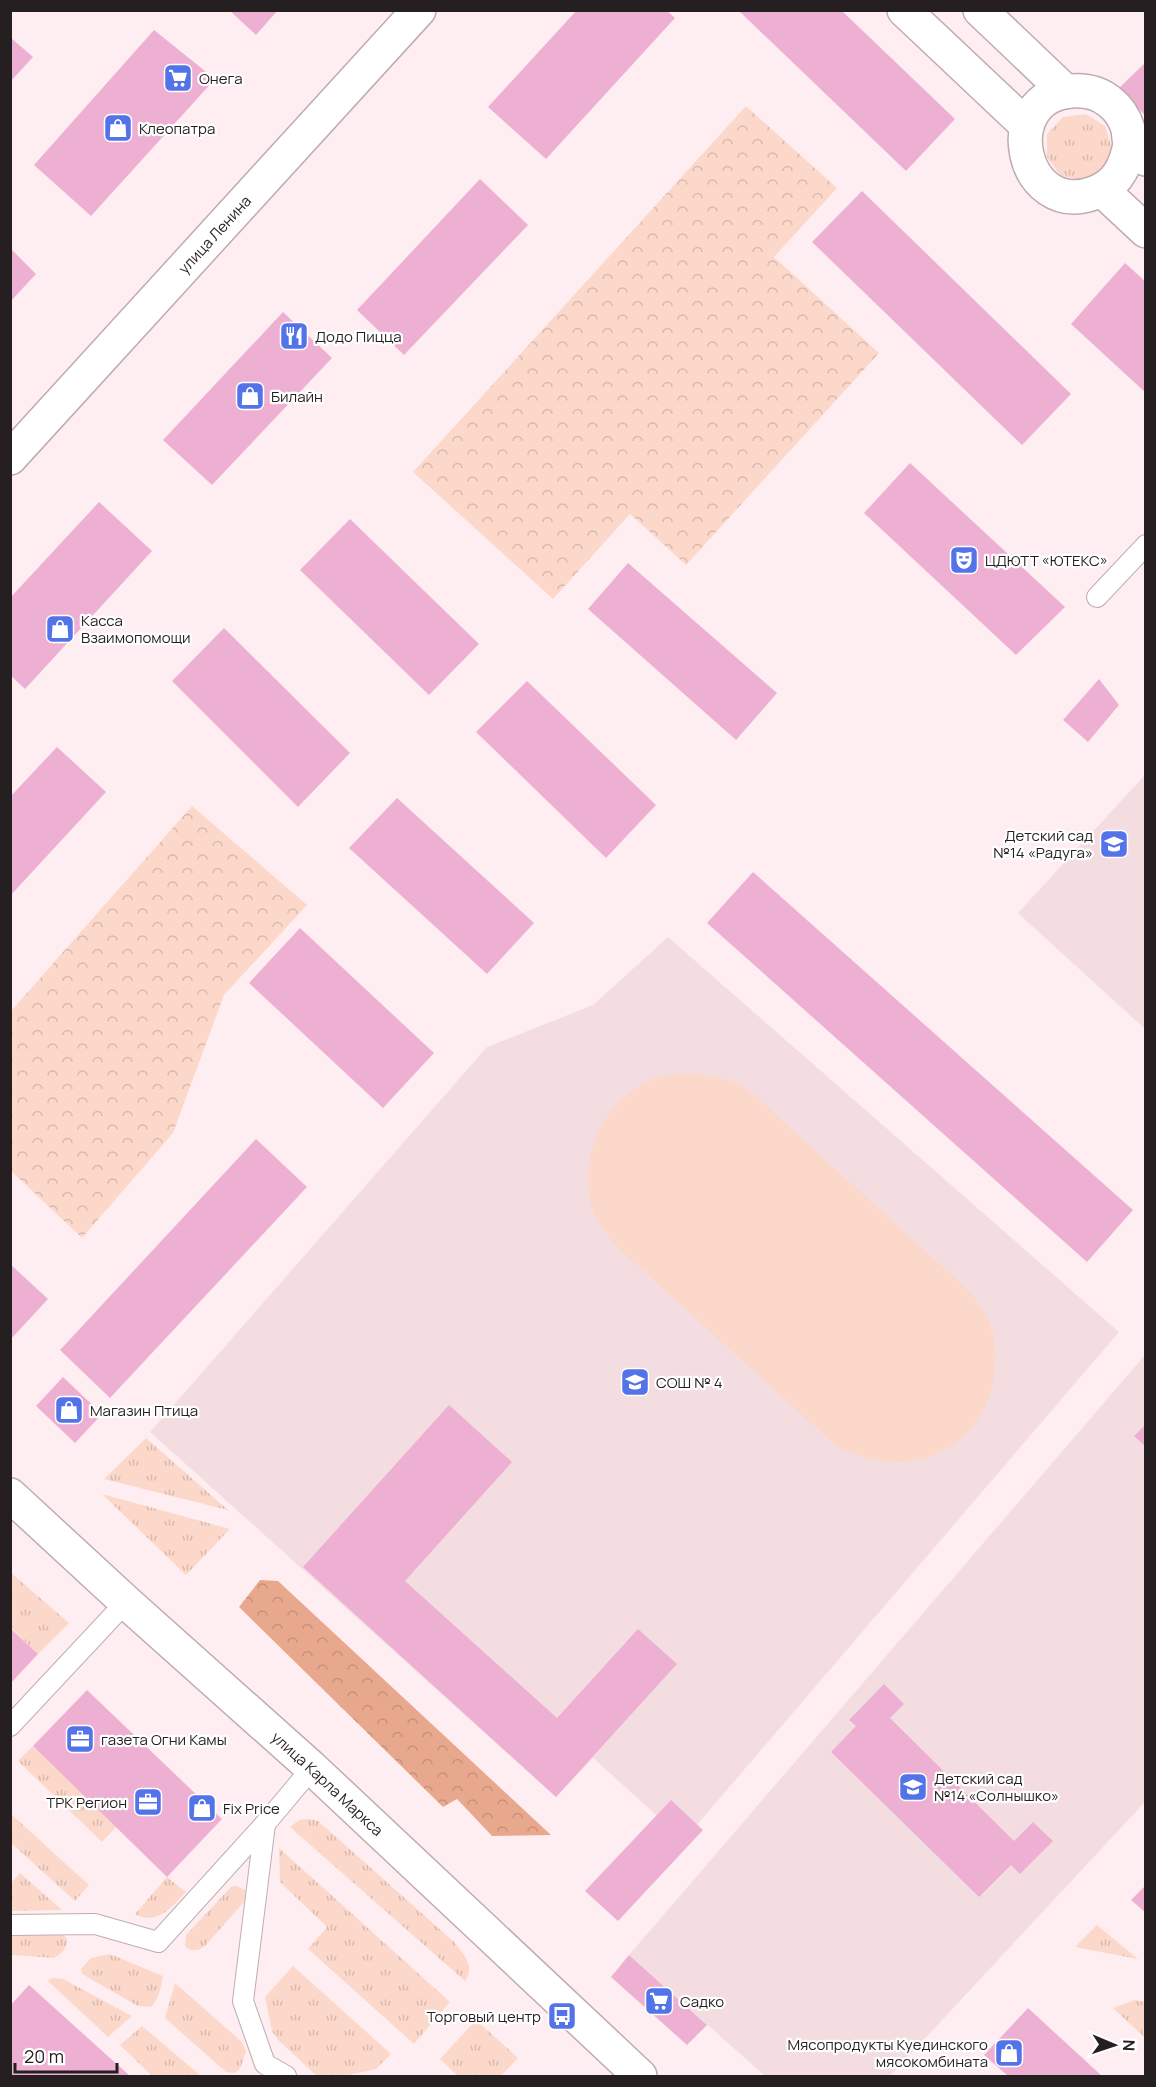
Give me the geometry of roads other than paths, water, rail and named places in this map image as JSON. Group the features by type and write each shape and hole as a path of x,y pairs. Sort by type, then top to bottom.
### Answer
{"street":[{"name":"улица Ленина","path":"10,458 419,10"},
{"path":"904,10 1027,126"},
{"path":"980,10 1065,91"},
{"path":"1081,90 1096,93 1110,102 1121,114 1138,151 1128,158 1122,171 1113,182 1102,190 1089,195 1062,194 1038,179 1030,167 1025,154 1024,140 1027,126 1032,114 1052,96 1065,91 1081,90"},
{"path":"1102,190 1146,231"},
{"name":"улица Карла Маркса","path":"10,1495 312,1768 640,2076"}],"lane":[{"path":"1097,597 1146,545"},
{"path":"10,1726 126,1602"},
{"path":"10,1925 95,1924 158,1942 312,1768"},
{"path":"264,1824 243,2001 259,2070 286,2076"}],"place":[{"name":"Онега","path":"178,78"},
{"name":"Клеопатра","path":"118,128"},
{"name":"Додо Пицца","path":"294,336"},
{"name":"Билайн","path":"250,396"},
{"name":"ЦДЮТТ «ЮТЕКС»","path":"964,560"},
{"name":"Касса Взаимопомощи","path":"60,629"},
{"name":"Детский сад №14 «Радуга»","path":"1114,844"},
{"name":"СОШ № 4","path":"635,1382"},
{"name":"Магазин Птица","path":"69,1410"},
{"name":"газета Огни Камы","path":"80,1739"},
{"name":"Детский сад №14 «Солнышко»","path":"913,1787"},
{"name":"ТРК Регион","path":"148,1802"},
{"name":"Fix Price","path":"202,1808"},
{"name":"Садко","path":"659,2001"},
{"name":"Торговый центр","path":"562,2016"},
{"name":"Мясопродукты Куединского мясокомбината","path":"1009,2053"}]}
